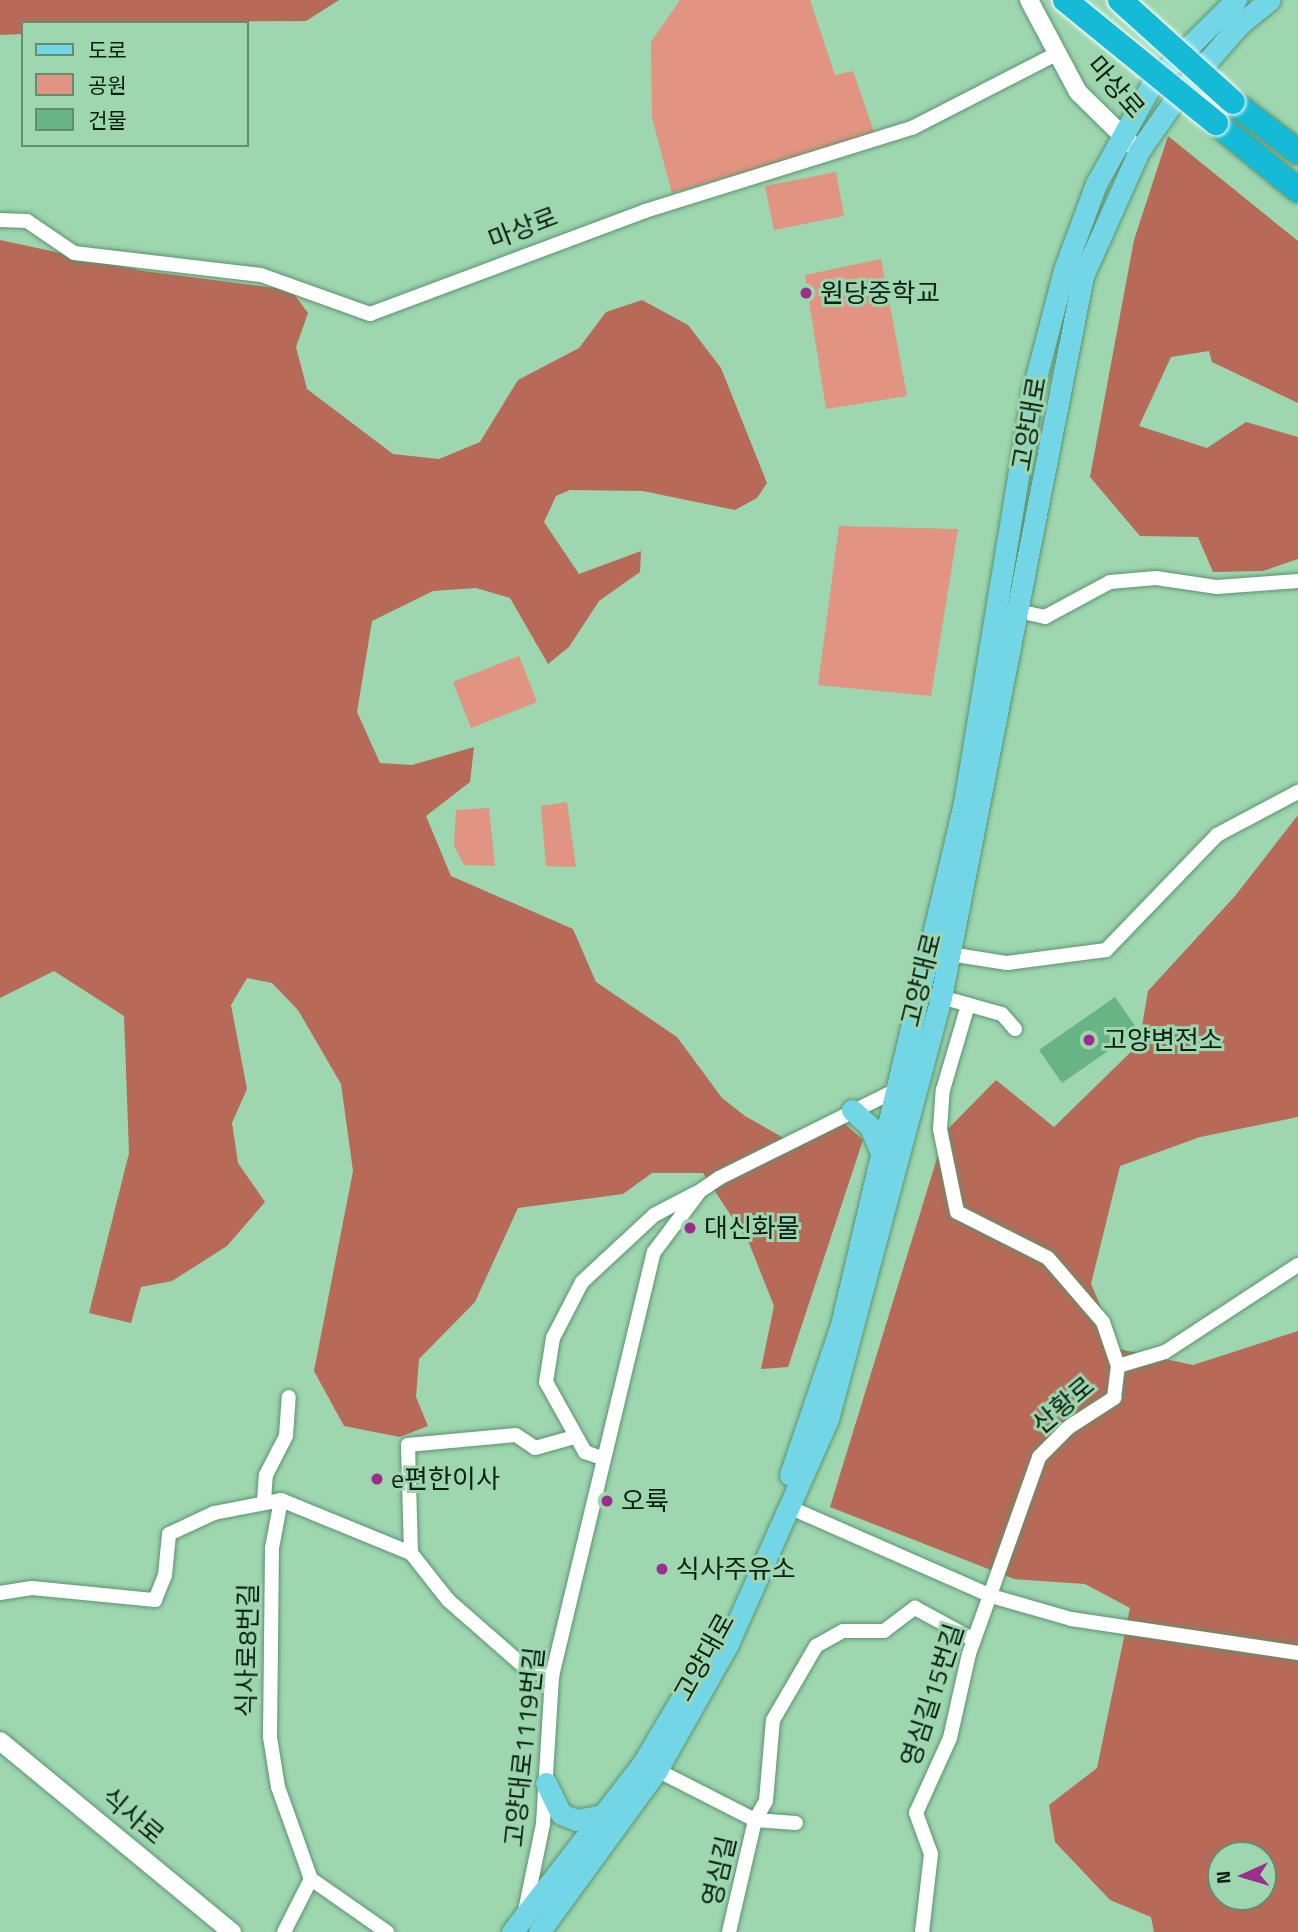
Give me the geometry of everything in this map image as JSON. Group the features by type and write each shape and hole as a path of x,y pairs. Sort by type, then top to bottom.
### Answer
{"highway":[{"path":"1065,0 1298,190"},
{"path":"1120,0 1233,102 1298,152"}],"main road":[{"name":"고양대로","path":"525,1928 602,1815 643,1763 717,1638 779,1503 841,1325 964,803 1047,328 1078,227 1122,136 1153,82 1236,0"},
{"name":"고양대로","path":"525,1928 657,1770 727,1646 791,1508 841,1380 941,997 1022,612 1055,399 1083,276 1139,151 1213,54 1270,0"},
{"path":"852,1110 870,1127 882,1155"},
{"path":"546,1783 561,1814 576,1820 602,1815"}],"street":[{"name":"마상로","path":"1029,0 1078,92 1139,151"},
{"name":"마상로","path":"0,220 27,221 74,253 261,275 370,314 645,211 912,128 1056,54"},
{"path":"1022,612 1045,617 1110,582 1156,578 1217,587 1298,581"},
{"name":"고양대로","path":"950,954 1007,962 1106,950 1217,835 1298,792"},
{"name":"고양대로","path":"941,997 1002,1014 1015,1029"},
{"name":"고양대로","path":"968,1004 943,1090 940,1129 957,1212 1048,1258 1103,1322 1118,1366"},
{"name":"고양대로1119번길","path":"602,1458 585,1452 546,1382 566,1304 654,1215 896,1088 920,1084"},
{"name":"고양대로1119번길","path":"525,1928 546,1783 552,1676 602,1458 654,1252 700,1191"},
{"name":"산황로","path":"991,1596 1039,1457 1069,1427 1114,1398 1118,1366 1165,1352 1298,1265"},
{"path":"264,1501 267,1475 286,1436 289,1397"},
{"path":"411,1553 408,1445 516,1435 535,1448 575,1437"},
{"path":"0,1593 32,1588 155,1600 165,1575 169,1534 264,1501 281,1500 411,1553 448,1600 529,1671 552,1676"},
{"name":"식사로8번길","path":"281,1500 272,1548 270,1737 278,1787 311,1879"},
{"path":"791,1508 991,1596 1071,1619 1298,1653"},
{"name":"영심길15번길","path":"922,1932 931,1854 916,1813 950,1738 974,1640 991,1596"},
{"name":"영심길","path":"729,1932 755,1821 766,1801 773,1720 816,1646 843,1631 884,1631 915,1608 974,1640"},
{"name":"식사로","path":"0,1741 232,1932"},
{"path":"657,1770 755,1821 796,1823"},
{"path":"284,1932 311,1879 387,1932"}],"green space":[{"path":"680,0 810,0 835,75 853,71 875,135 672,193 652,118 651,42"},
{"path":"836,172 844,216 774,230 765,186"},
{"path":"881,259 907,396 826,409 805,275"},
{"path":"839,526 958,529 931,696 818,685"},
{"path":"519,656 537,702 471,728 453,682"},
{"path":"567,802 576,867 546,866 541,806"},
{"path":"489,808 495,866 464,865 454,845 456,810"}],"shaded area":[{"path":"0,0 339,0 306,21 21,21 21,34 0,35"},
{"path":"1168,136 1298,241 1298,403 1212,362 1209,351 1171,357 1139,426 1207,448 1246,422 1298,437 1298,559 1263,571 1213,572 1198,537 1140,536 1090,477 1134,240"},
{"path":"0,240 144,271 291,290 308,313 296,347 307,389 393,454 439,459 480,442 518,380 579,348 606,312 642,300 688,325 721,368 767,483 757,498 735,510 643,491 570,490 556,496 544,522 579,574 641,551 640,572 599,601 569,647 548,664 510,598 476,588 433,591 372,621 357,712 380,763 412,765 474,747 470,782 426,816 451,876 573,929 596,982 677,1037 722,1098 745,1116 789,1141 842,1121 863,1140 788,1367 761,1369 774,1306 749,1243 703,1173 652,1173 623,1194 518,1208 475,1302 419,1359 416,1397 428,1426 400,1437 344,1426 314,1371 353,1171 341,1084 298,1010 272,983 247,978 231,1005 247,1089 232,1123 238,1163 265,1202 227,1246 172,1281 141,1287 131,1323 89,1313 129,1153 124,1016 54,971 0,998"},
{"path":"1298,815 1298,1117 1200,1137 1120,1166 1091,1284 1119,1349 1193,1365 1298,1331 1298,1932 1154,1932 1151,1917 1110,1900 1055,1842 1049,1805 1097,1768 1130,1608 1085,1584 1014,1579 830,1507 945,1132 996,1080 1054,1127 1139,1044 1148,991 1235,896"}],"building":[{"name":"고양변전소","path":"1115,997 1138,1030 1062,1083 1039,1050"}],"place":[{"name":"원당중학교","path":"806,293"},
{"name":"고양변전소","path":"1089,1040"},
{"name":"대신화물","path":"690,1228"},
{"name":"e편한이사","path":"377,1479"},
{"name":"오륙","path":"607,1501"},
{"name":"식사주유소","path":"662,1569"}]}
